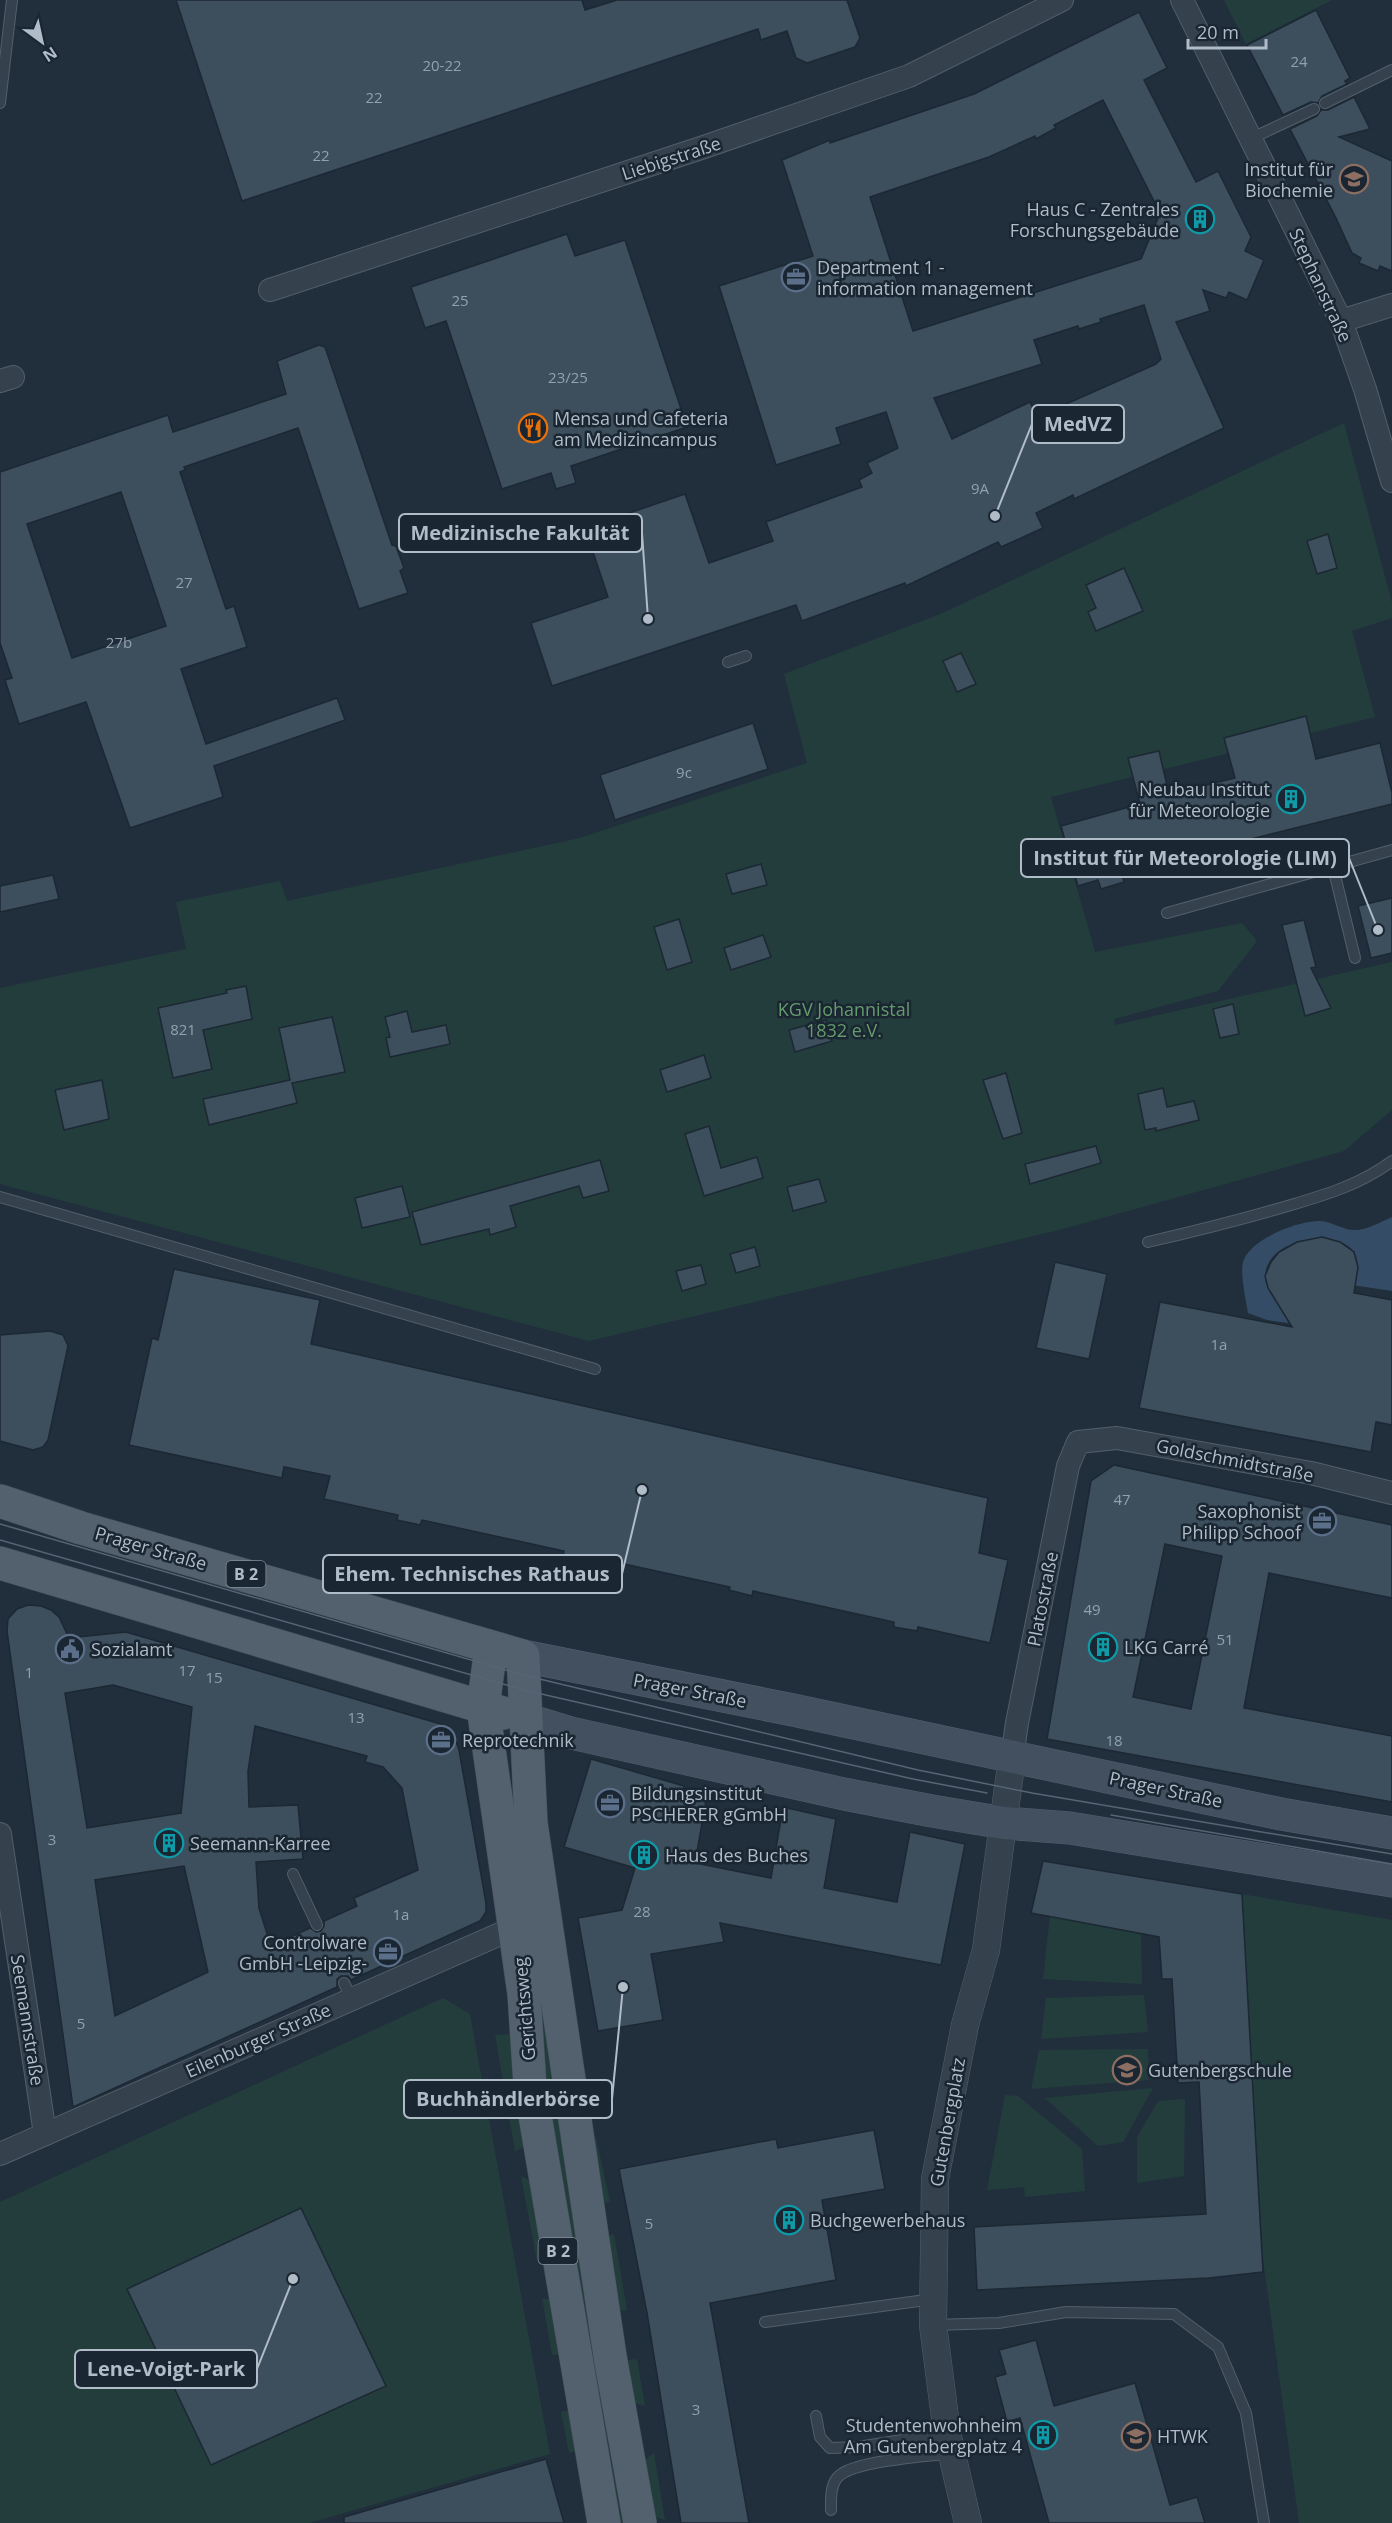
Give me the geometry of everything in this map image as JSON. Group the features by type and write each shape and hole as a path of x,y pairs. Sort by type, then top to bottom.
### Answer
{"main road":[{"name":"Prager Straße","path":"0,1501 81,1528 523,1656 793,1710 1281,1814 1392,1833"},
{"path":"0,1563 571,1733 844,1794 1004,1823 1070,1828 1392,1881"},
{"name":"B 2","path":"483,1707 492,1648"},
{"name":"B 2","path":"523,1656 525,1719"},
{"name":"Gerichtsweg","path":"483,1707 567,2078 608,2344 640,2523"},
{"name":"Gerichtsweg","path":"525,1719 531,1823 531,1925 524,1994 530,2086 604,2523"}],"street":[{"name":"Liebigstraße","path":"270,290 704,147 909,76 1062,0"},
{"name":"Stephanstraße","path":"1182,0 1341,321 1365,389 1392,481"},
{"path":"1341,321 1392,305"},
{"name":"Goldschmidtstraße","path":"1078,1442 1117,1438 1311,1473 1392,1493"},
{"name":"Platostraße","path":"1012,1758 1068,1466 1078,1442"},
{"name":"Gutenbergplatz","path":"968,2523 949,2443 933,2312 935,2179 965,2025 986,1950 1012,1758"},
{"name":"Seemannstraße","path":"0,1834 45,2134"},
{"name":"Eilenburger Straße","path":"0,2154 348,1991 531,1925"}],"lane":[{"path":"0,103 12,0"},
{"path":"1326,103 1392,70"},
{"path":"1252,138 1314,109"},
{"path":"728,662 746,656"},
{"path":"1167,913 1392,850"},
{"path":"1333,867 1355,958"},
{"path":"1148,1242 1242,1220 1346,1189 1373,1175 1392,1161"},
{"path":"0,1197 595,1369"},
{"path":"293,1874 317,1925"},
{"path":"765,2322 933,2312 999,2323 1066,2312 1174,2314 1218,2347 1237,2391 1246,2413 1264,2523"},
{"path":"816,2416 820,2437 830,2448 949,2443"},
{"path":"831,2510 832,2489 839,2476 858,2466 949,2443"}],"green space":[{"path":"1224,0 1332,0 1246,44"},
{"name":"KGV Johannistal 1832 e.V.","path":"1344,423 1392,603 1392,618 1352,631 1375,717 1051,797 1095,952 1242,923 1257,941 1218,991 1114,1019 1115,1025 1392,962 1392,1110 1344,1151 1063,1229 589,1341 0,1184 0,988 186,949 176,902 280,881 287,901 580,838 807,763 784,674 943,613"},
{"path":"1242,1894 1392,1920 1392,2523 1299,2523 1263,2259"},
{"path":"1050,1916 1141,1934 1142,1984 1043,1979"},
{"path":"1144,1995 1148,2032 1041,2039 1046,1998"},
{"path":"443,1998 470,2014 550,2454 309,2523 0,2523 0,2202"},
{"path":"541,2000 549,2038 553,2089 599,2347 590,2348 554,2156 538,2032"},
{"path":"512,2034 525,2147 515,2151 495,2035"},
{"path":"1148,2049 1149,2080 1031,2089 1039,2050"},
{"path":"1153,2088 1123,2142 1098,2146 1045,2098"},
{"path":"1005,2095 1018,2096 1082,2149 1085,2191 1025,2197 1024,2187 987,2190"},
{"path":"1185,2099 1184,2176 1137,2183 1137,2137 1158,2101"},
{"path":"596,2138 610,2202 603,2204 589,2142"},
{"path":"521,2176 531,2181 546,2256 537,2261"},
{"path":"614,2234 627,2310 618,2311 604,2236"},
{"path":"542,2298 552,2300 561,2354 552,2355"},
{"path":"637,2359 645,2406 635,2403 628,2360"},
{"path":"601,2364 629,2523 618,2523 591,2365"},
{"path":"571,2410 579,2450 569,2453 561,2412"},
{"path":"654,2453 665,2520 655,2517 645,2460"}],"water":[{"path":"1392,1217 1392,1291 1352,1285 1358,1263 1351,1249 1337,1241 1317,1239 1297,1242 1279,1251 1268,1265 1266,1283 1274,1298 1295,1324 1267,1320 1248,1313 1243,1262 1254,1246 1263,1240 1308,1222 1322,1221 1358,1230"}],"building":[{"path":"176,0 582,0 585,10 617,0 847,0 860,38 855,47 807,63 796,58 787,31 761,40 758,29 242,201"},
{"path":"1316,10 1350,78 1345,81 1347,84 1322,96 1318,103 1311,102 1283,115 1247,45"},
{"path":"1139,12 1167,68 1144,80 1196,182 1218,171 1251,237 1245,251 1264,260 1247,300 1229,292 1226,298 1203,290 1210,311 1176,322 1224,428 1074,499 1073,495 1036,513 1043,528 1001,547 998,542 906,586 905,583 802,621 796,605 552,686 531,623 608,597 585,528 685,494 709,563 773,541 766,522 862,487 859,480 872,473 867,463 898,448 886,412 836,428 841,444 776,465 719,286 813,256 782,160 830,140 830,143 974,94","holes":["1103,100 1160,213 1141,259 913,331 870,197 989,157 1035,136 1036,139 1056,128 1054,125","1144,305 1161,359 1156,364 1037,417 1030,402 952,439 934,398 1042,364 1034,340 1078,326 1079,329 1101,322 1100,319"]},
{"name":"Institut für Biochemie","path":"1354,97 1370,129 1339,137 1392,161 1392,271 1380,266 1378,271 1359,263 1361,258 1352,253 1290,129 1317,116 1321,110 1328,110"},
{"path":"567,234 575,256 625,240 687,427 571,466 576,483 556,489 551,473 502,489 446,321 425,328 411,287"},
{"path":"319,345 325,347 392,545 396,546 404,568 400,571 408,593 359,609 298,428 184,467 185,470 180,472 226,609 234,606 247,647 181,669 206,744 337,698 345,720 214,766 223,797 130,828 86,702 19,724 5,680 12,678 0,643 0,472 168,415 173,432 286,394 277,361","holes":["121,492 166,626 72,658 27,524"]},
{"path":"1328,534 1337,568 1317,574 1307,541"},
{"path":"1124,568 1143,611 1096,631 1088,612 1096,608 1086,585"},
{"path":"961,653 976,684 957,692 943,661"},
{"path":"1306,716 1316,759 1380,743 1392,793 1392,804 1202,851 1200,843 1120,865 1124,882 1101,889 1098,880 1078,886 1061,826 1140,804 1128,758 1159,751 1169,794 1235,778 1224,738"},
{"path":"753,723 768,769 615,820 600,775"},
{"path":"761,864 767,885 732,894 726,874"},
{"path":"53,875 59,899 0,912 0,886"},
{"path":"1392,898 1392,953 1371,958 1358,906"},
{"path":"679,919 692,962 667,970 654,927"},
{"path":"1304,920 1316,967 1311,968 1331,1008 1305,1016 1282,925"},
{"path":"763,935 771,957 731,970 724,948"},
{"path":"246,986 252,1019 203,1030 212,1069 173,1078 158,1008 227,993 226,990"},
{"path":"1233,1004 1239,1034 1220,1038 1213,1009"},
{"path":"407,1011 412,1032 446,1025 450,1044 390,1057 386,1038 390,1037 385,1017"},
{"path":"332,1017 345,1072 292,1083 297,1103 209,1125 203,1099 290,1080 279,1028"},
{"path":"826,1020 832,1041 795,1052 789,1030"},
{"path":"704,1055 711,1078 667,1092 660,1070"},
{"path":"1006,1073 1022,1133 1003,1139 983,1080"},
{"path":"102,1080 109,1119 64,1130 55,1090"},
{"path":"1163,1088 1167,1107 1194,1101 1199,1120 1156,1131 1156,1128 1145,1130 1138,1094"},
{"path":"709,1126 721,1168 757,1157 763,1178 704,1196 685,1134"},
{"path":"1096,1146 1101,1163 1030,1184 1025,1164"},
{"path":"600,1160 609,1191 583,1198 579,1186 510,1206 516,1227 490,1235 489,1229 421,1245 412,1212"},
{"path":"819,1179 826,1202 793,1211 787,1187"},
{"path":"402,1186 410,1217 362,1228 355,1198"},
{"path":"1322,1237 1340,1242 1354,1252 1358,1267 1354,1293 1392,1300 1392,1425 1376,1422 1371,1452 1139,1408 1160,1302 1292,1327 1268,1288 1265,1276 1271,1262 1279,1252 1297,1242"},
{"path":"755,1247 760,1266 736,1273 730,1254"},
{"path":"1055,1262 1107,1274 1089,1359 1036,1348"},
{"path":"701,1265 706,1284 682,1291 676,1271"},
{"path":"174,1269 320,1300 311,1344 988,1498 979,1553 1008,1560 990,1643 918,1627 917,1631 894,1627 894,1622 753,1591 752,1596 729,1590 730,1587 587,1556 586,1561 576,1559 563,1556 564,1551 422,1520 420,1525 397,1520 398,1515 324,1499 330,1476 284,1467 282,1478 129,1445 152,1338 158,1340"},
{"path":"50,1331 63,1335 68,1346 48,1440 43,1447 33,1450 0,1441 0,1335"},
{"name":"LKG Carré","path":"1114,1465 1392,1525 1392,1598 1269,1573 1244,1708 1392,1736 1392,1802 1047,1739 1091,1481","holes":["1165,1544 1222,1556 1191,1709 1133,1697"]},
{"name":"Seemann-Karree","path":"28,1605 51,1610 59,1617 69,1638 126,1632 444,1725 453,1733 459,1750 486,1912 480,1921 351,1980 348,1976 341,1976 337,1979 337,1987 73,2107 7,1631 8,1619 17,1609","holes":["113,1685 192,1707 181,1813 87,1828 65,1693","255,1726 367,1756 365,1762 383,1767 402,1788 418,1870 354,1898 357,1906 324,1921 321,1931 316,1932 310,1928 271,1946 259,1908 256,1862 303,1859 298,1805 249,1807 248,1771","184,1866 208,1972 115,2016 95,1880"]},
{"name":"Haus des Buches","path":"591,1759 684,1786 683,1791 707,1795 695,1863 771,1878 783,1807 836,1819 824,1888 897,1902 910,1832 965,1844 941,1965 720,1923 724,1942 651,1954 663,2020 598,2031 578,1918 622,1910 635,1868 564,1847"},
{"path":"1043,1861 1242,1894 1263,2272 1209,2278 977,2290 974,2227 1206,2214 1199,2082 1178,2083 1172,1979 1162,1979 1159,1937 1031,1913"},
{"path":"874,2130 885,2189 822,2200 836,2280 710,2303 749,2523 681,2523 647,2313 619,2169 776,2139 778,2148"},
{"path":"301,2208 386,2386 211,2465 127,2289"},
{"path":"1036,2340 1054,2406 1135,2383 1170,2505 1197,2497 1205,2523 1049,2523 1020,2418 1007,2422 995,2377 1006,2374 999,2350"},
{"path":"546,2459 564,2523 344,2523 344,2517"}],"tram line":[{"path":"0,1524 523,1675 918,1770 1032,1793 1392,1854"},
{"path":"0,1540 524,1690 913,1779 987,1793"},
{"path":"1111,1815 1392,1864"}],"place":[{"name":"Institut für Biochemie","path":"1354,179"},
{"name":"Haus C - Zentrales Forschungsgebäude","path":"1200,219"},
{"name":"Department 1 - information management","path":"796,277"},
{"name":"Mensa und Cafeteria am Medizincampus","path":"533,428"},
{"name":"MedVZ","path":"995,516"},
{"name":"Medizinische Fakultät","path":"648,619"},
{"name":"Neubau Institut für Meteorologie","path":"1291,799"},
{"name":"Institut für Meteorologie (LIM)","path":"1378,930"},
{"name":"Ehem. Technisches Rathaus","path":"642,1490"},
{"name":"Saxophonist Philipp Schoof","path":"1322,1521"},
{"name":"LKG Carré","path":"1103,1647"},
{"name":"Sozialamt","path":"70,1649"},
{"name":"Reprotechnik","path":"441,1740"},
{"name":"Bildungsinstitut PSCHERER gGmbH","path":"610,1803"},
{"name":"Seemann-Karree","path":"169,1843"},
{"name":"Haus des Buches","path":"644,1855"},
{"name":"Controlware GmbH -Leipzig-","path":"388,1952"},
{"name":"Buchhändlerbörse","path":"623,1987"},
{"name":"Gutenbergschule","path":"1127,2070"},
{"name":"Buchgewerbehaus","path":"789,2220"},
{"name":"Lene-Voigt-Park","path":"293,2279"},
{"name":"Studentenwohnheim Am Gutenbergplatz 4","path":"1043,2435"},
{"name":"HTWK","path":"1136,2436"}]}
